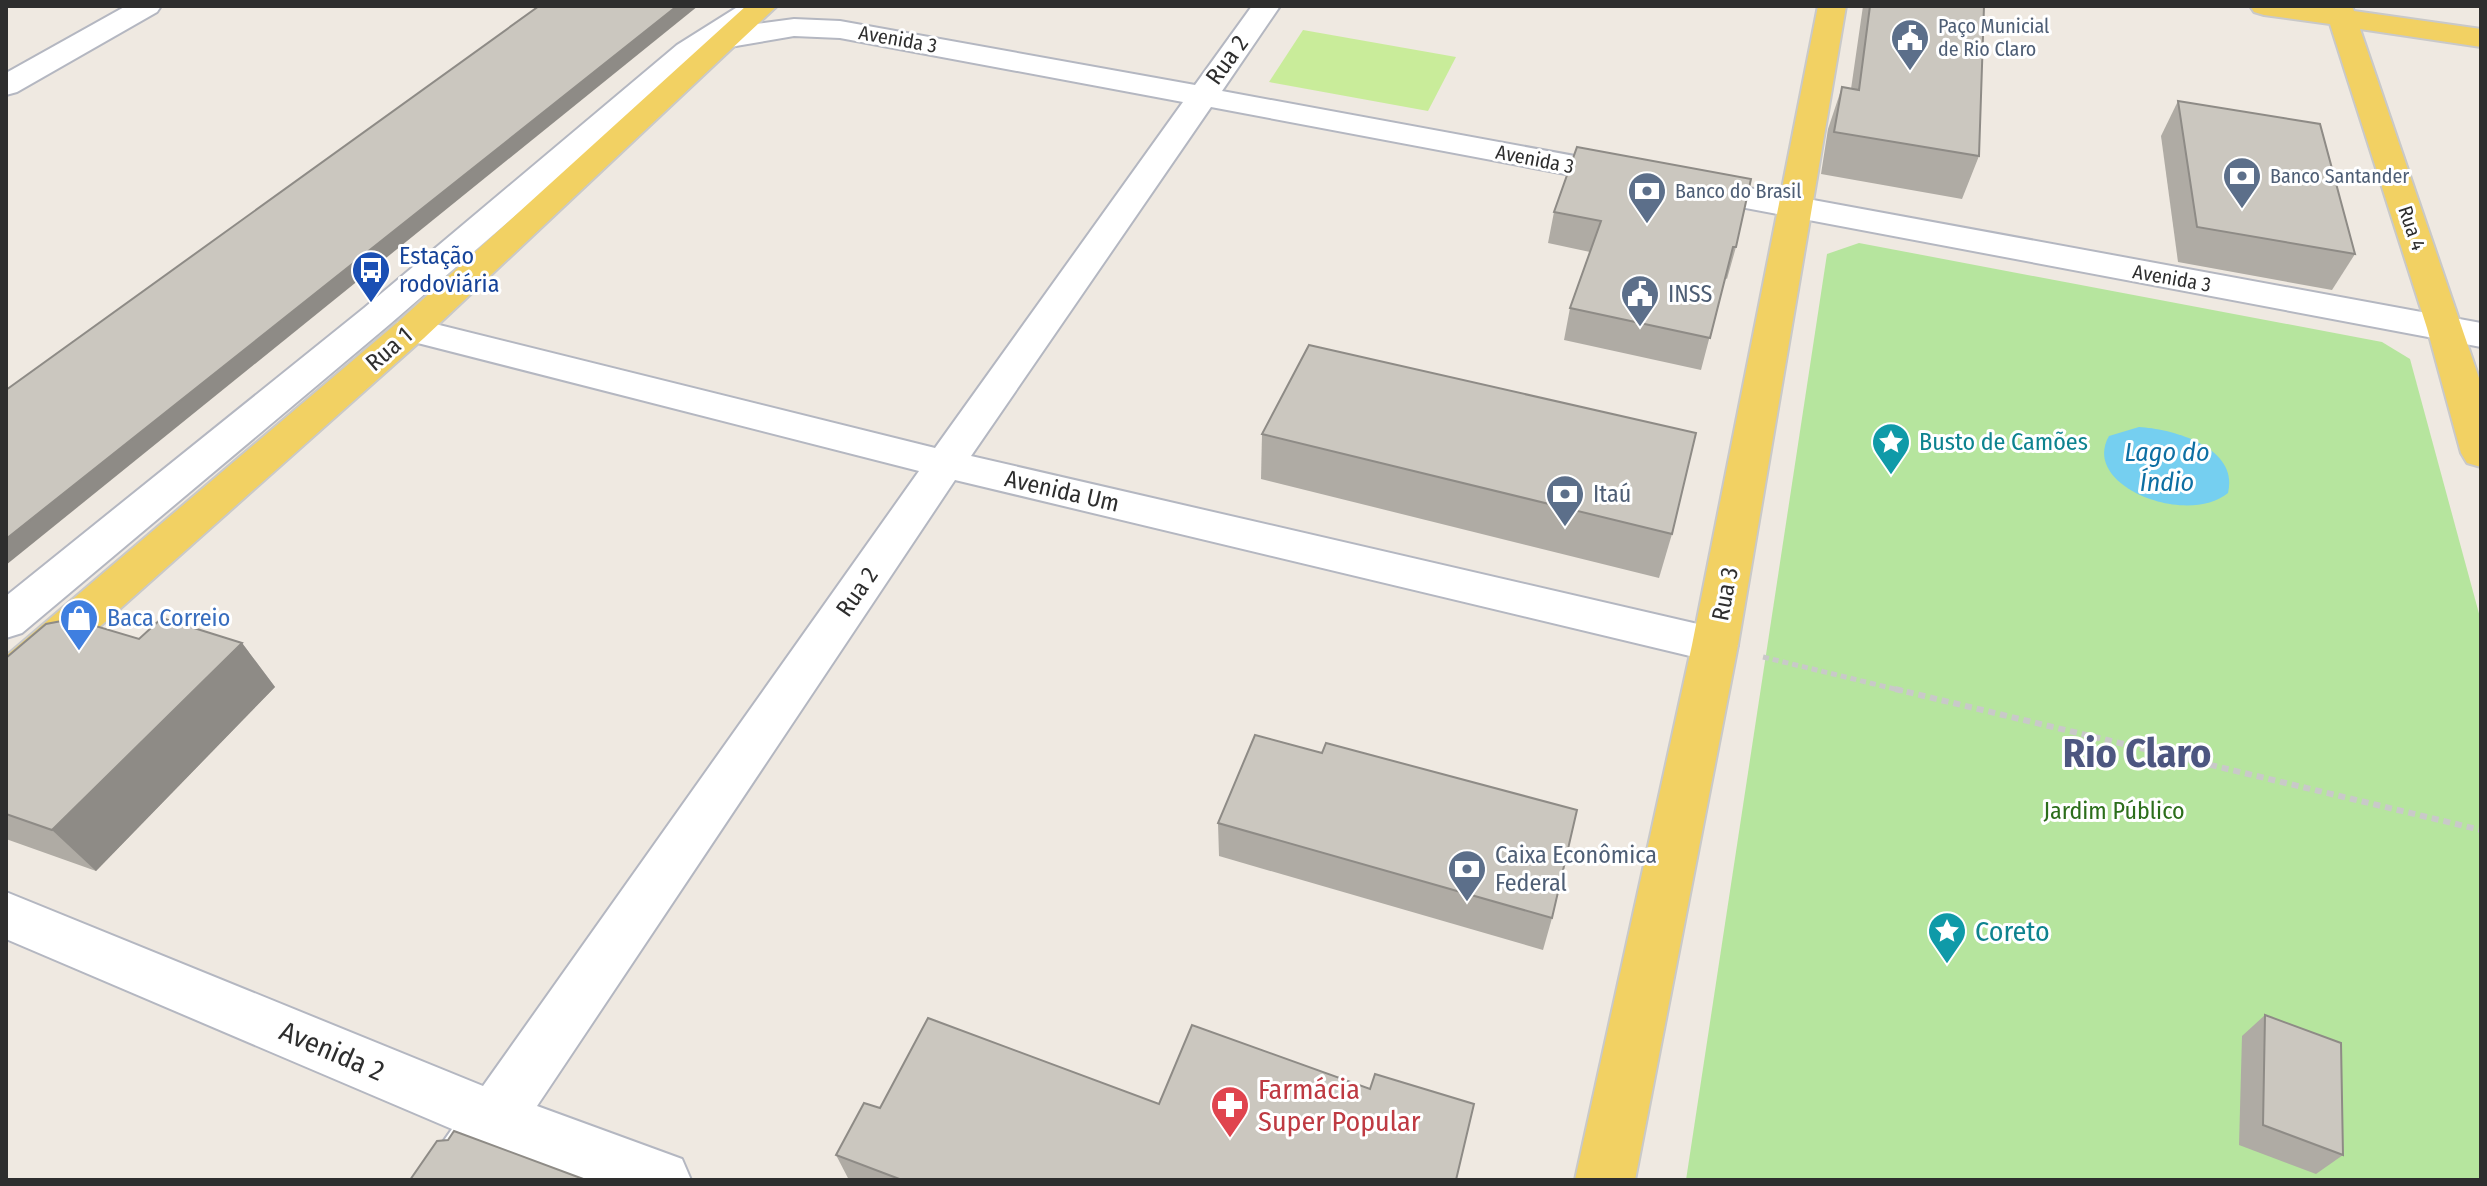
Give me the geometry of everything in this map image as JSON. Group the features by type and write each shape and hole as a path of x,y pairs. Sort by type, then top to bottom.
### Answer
{"main road":[{"name":"Rua 1","path":"6,683 411,330 762,6"},
{"name":"Rua 3","path":"1605,1180 1715,645 1832,6"},
{"path":"2264,6 2339,11 2481,38"},
{"name":"Rua 4","path":"2339,11 2446,328 2481,453"}],"street":[{"path":"6,86 147,6"},
{"path":"6,621 377,316 688,51 762,6"},
{"name":"Rua 2","path":"452,1180 945,464 1266,6"},
{"name":"Avenida 3","path":"730,38 779,26 820,25 1796,210 2481,335"},
{"name":"Avenida Um","path":"411,330 945,464 1715,645"},
{"name":"Avenida 2","path":"6,915 495,1119 661,1180"}],"path":[{"path":"1715,645 2481,830"}],"green space":[{"path":"1303,30 1456,57 1428,111 1269,82"},
{"name":"Jardim Público","path":"1859,243 2382,342 2410,359 2481,621 2481,1180 1686,1180 1827,254"}],"water":[{"name":"Lago do Índio","path":"2139,427 2185,437 2214,452 2224,464 2229,477 2228,493 2210,502 2188,505 2165,503 2142,496 2123,485 2110,471 2104,454 2109,436"}],"building":[{"path":"539,6 677,6 6,539 6,390"},
{"name":"Paço Municial de Rio Claro","path":"1870,6 1984,6 1979,156 1834,132 1842,87 1859,90"},
{"path":"2178,101 2320,124 2355,254 2197,227"},
{"path":"1577,147 1751,179 1736,247 1733,247 1710,338 1570,308 1601,221 1554,212"},
{"path":"1309,345 1696,433 1672,534 1262,434"},
{"path":"162,618 242,643 52,830 6,814 6,658 46,624 72,619 139,639"},
{"name":"Caixa Econômica Federal","path":"1255,735 1322,753 1326,743 1577,810 1552,918 1218,823"},
{"path":"2265,1015 2341,1043 2343,1155 2263,1125"},
{"path":"928,1018 1159,1104 1192,1025 1370,1089 1375,1074 1474,1104 1456,1180 902,1180 836,1155 864,1103 880,1108"},
{"path":"454,1131 586,1180 410,1180 437,1141 448,1140"}],"place":[{"name":"Paço Municial de Rio Claro","path":"1910,72"},
{"name":"Banco Santander","path":"2242,210"},
{"name":"Banco do Brasil","path":"1647,225"},
{"name":"Estação rodoviária","path":"371,304"},
{"name":"INSS","path":"1640,328"},
{"name":"Busto de Camões","path":"1891,476"},
{"name":"Itaú","path":"1565,528"},
{"name":"Baca Correio","path":"79,652"},
{"name":"Caixa Econômica Federal","path":"1467,903"},
{"name":"Coreto","path":"1947,965"},
{"name":"Farmácia Super Popular","path":"1230,1139"}],"district":[{"name":"Rio Claro","path":"2137,754"}]}
